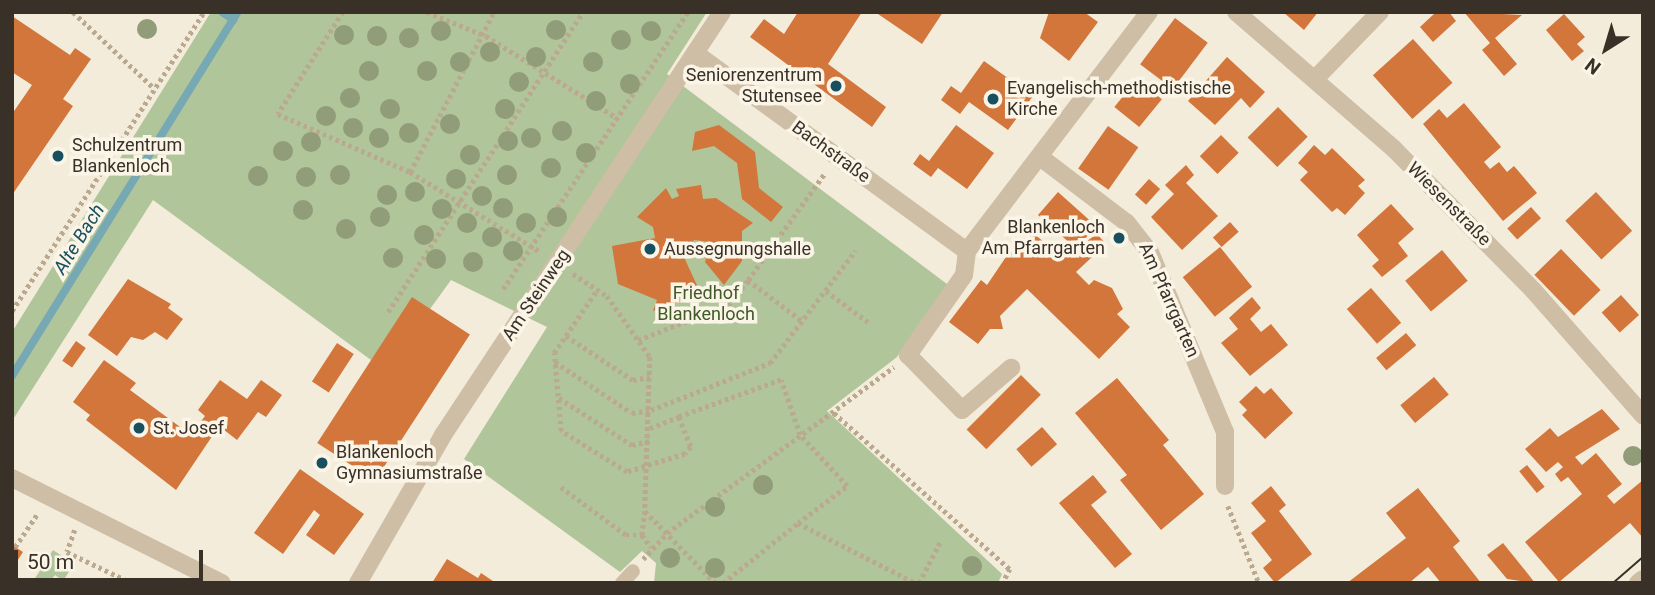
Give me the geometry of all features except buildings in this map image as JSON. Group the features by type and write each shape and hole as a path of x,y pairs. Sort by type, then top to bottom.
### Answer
{"street":[{"name":"Am Steinweg","path":"358,583 443,435 722,12"},
{"path":"1011,368 962,410 908,355 964,275 967,251 1149,12"},
{"name":"Wiesenstraße","path":"1236,12 1315,79 1487,243 1643,415"},
{"path":"1315,79 1380,12"},
{"name":"Bachstraße","path":"695,53 967,251"},
{"name":"Am Pfarrgarten","path":"1040,157 1127,223 1150,252 1225,432 1225,486"},
{"path":"12,478 222,583"},
{"path":"1638,583 1643,579"}],"lane":[{"path":"622,583 633,571"}],"path":[{"path":"73,12 155,89"},
{"path":"12,311 204,12"},
{"path":"343,12 278,114 410,172 597,290 650,357 650,441 642,535 651,547"},
{"path":"427,12 486,36 617,118"},
{"path":"410,172 486,36 494,12"},
{"path":"388,312 546,74 583,12"},
{"path":"503,289 688,12"},
{"path":"638,340 728,305 837,157"},
{"path":"555,362 632,413 651,410 770,363 855,251"},
{"path":"748,280 802,321"},
{"path":"597,290 554,353 561,431 627,472 685,454 691,447 679,417"},
{"path":"826,291 868,322"},
{"path":"566,336 633,380 650,377"},
{"path":"633,571 651,547 667,533 834,413 908,355"},
{"path":"650,428 781,380 800,435 847,486 723,583"},
{"path":"559,398 632,445 650,441"},
{"path":"834,413 1010,569 1003,583"},
{"path":"1225,486 1229,519 1259,583"},
{"path":"561,487 626,535 642,535"},
{"path":"15,547 48,497"},
{"path":"645,511 715,583"},
{"path":"82,515 67,552 132,583"},
{"path":"798,523 918,583 940,542"}],"green space":[{"name":"Friedhof Blankenloch","path":"211,12 707,12 667,74 947,284 897,357 827,411 1002,574 998,583 654,583 656,563 642,551 620,572 464,459 547,327 451,280 430,309 371,360 153,200 12,421 12,332"},
{"path":"53,550 74,564 63,581 55,575 49,583 32,583"}],"waterway":[{"path":"222,12 234,20"},
{"name":"Alte Bach","path":"12,376 238,12"}],"tram line":[{"path":"1613,583 1643,557"}],"place":[{"name":"Seniorenzentrum Stutensee","path":"836,86"},
{"name":"Evangelisch-methodistische Kirche","path":"993,99"},
{"name":"Schulzentrum Blankenloch","path":"58,156"},
{"name":"Blankenloch Am Pfarrgarten","path":"1119,238"},
{"name":"Aussegnungshalle","path":"650,249"},
{"name":"St. Josef","path":"139,428"},
{"name":"Blankenloch Gymnasiumstraße","path":"322,463"}]}
